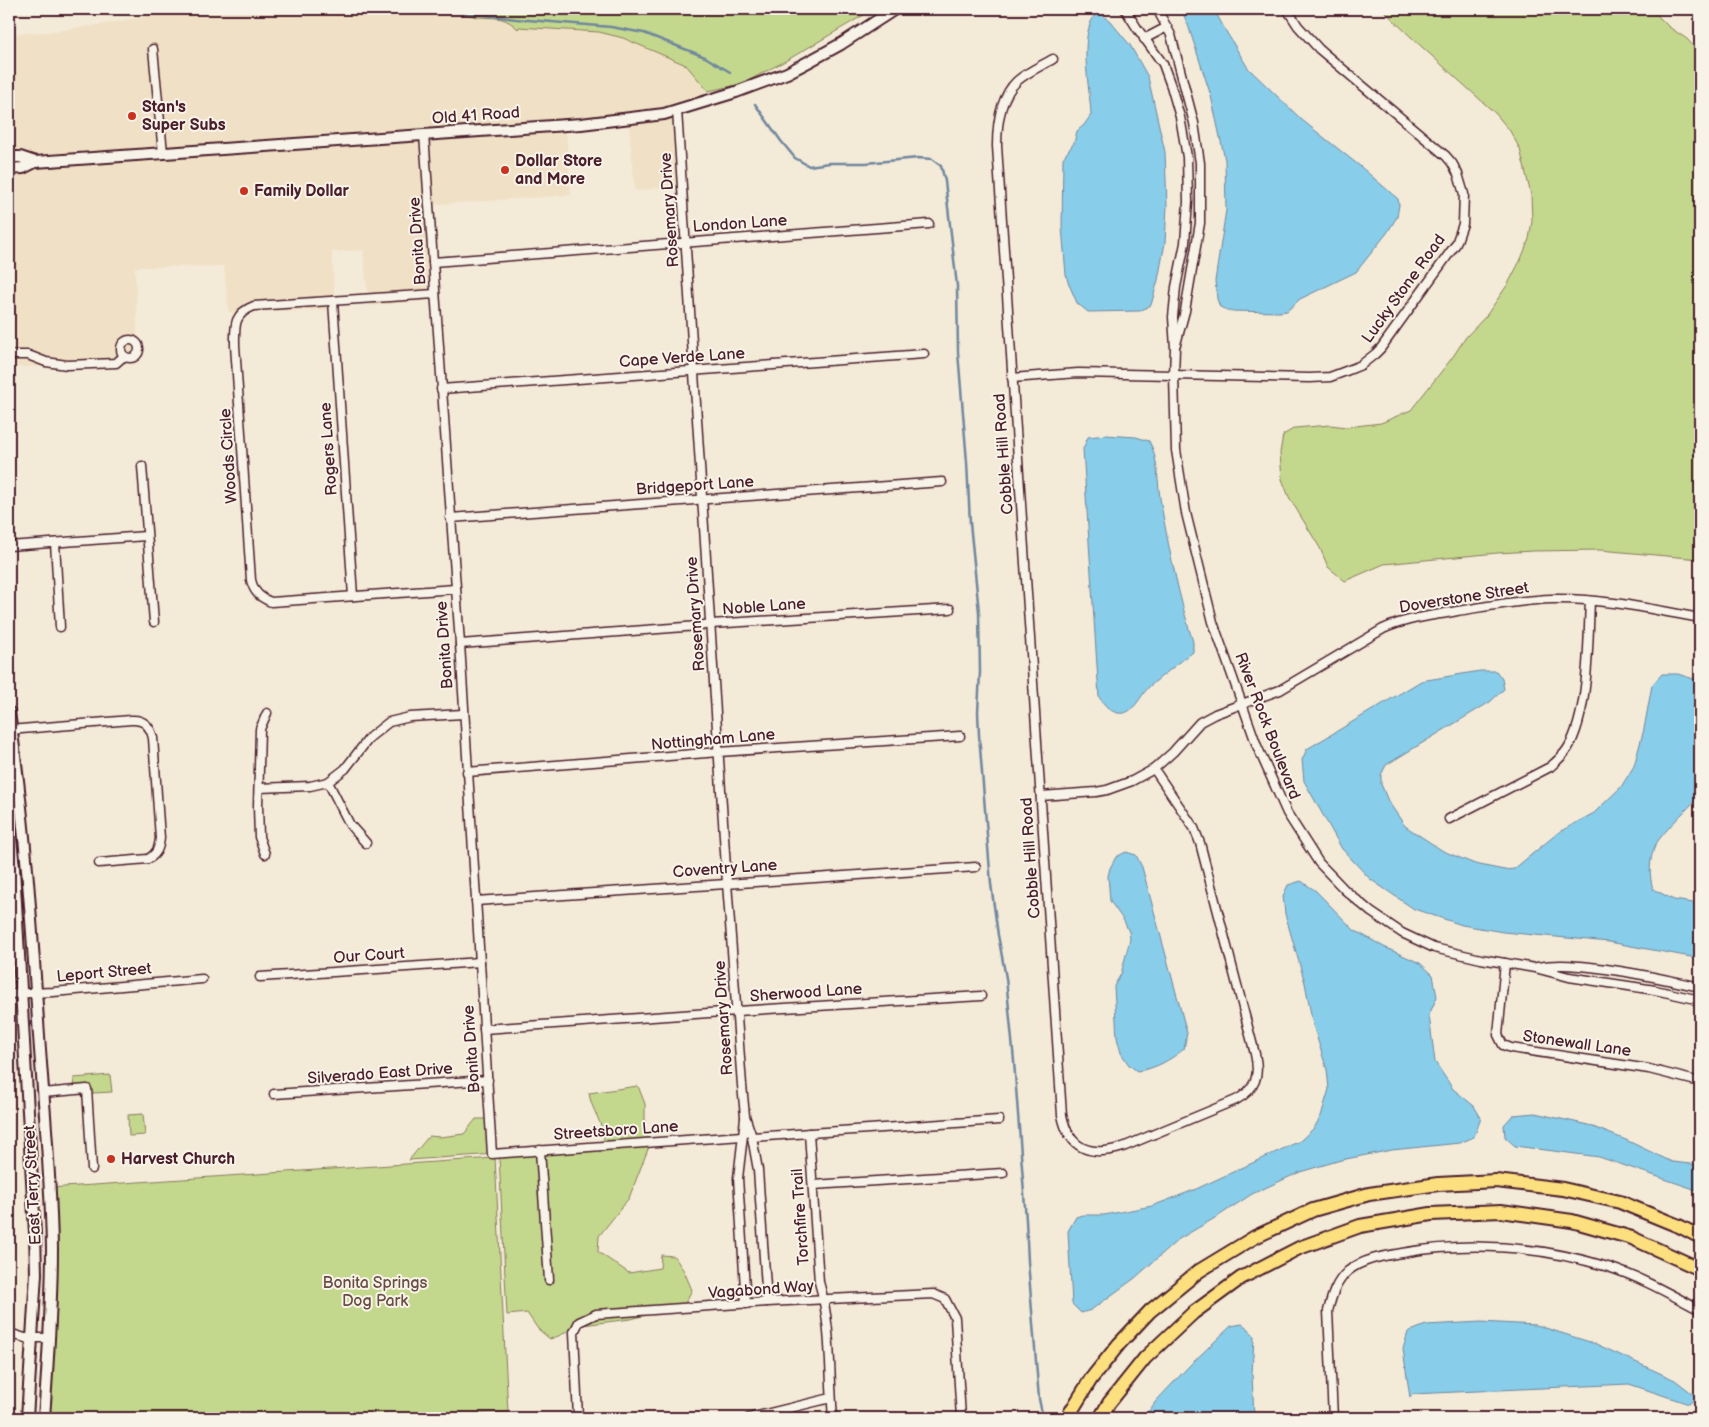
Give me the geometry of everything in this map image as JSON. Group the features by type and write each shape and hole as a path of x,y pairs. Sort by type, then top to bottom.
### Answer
{"main road":[{"path":"1067,1418 1091,1379 1119,1344 1150,1311 1199,1271 1255,1237 1313,1210 1360,1197 1438,1184 1496,1181 1563,1189 1620,1202 1681,1227 1700,1237"},
{"path":"1100,1418 1109,1403 1145,1358 1192,1313 1241,1278 1299,1248 1360,1226 1431,1214 1501,1212 1572,1221 1632,1238 1700,1269"}],"street":[{"name":"Old 41 Road","path":"9,157 20,157 35,162 619,120 677,110 736,92 787,73 841,44 895,9"},
{"name":"River Rock Boulevard","path":"1157,9 1171,35 1194,123 1200,163 1200,223 1185,311 1175,348"},
{"name":"Lucky Stone Road","path":"1012,378 1078,373 1330,377 1361,365 1381,348 1456,244 1464,218 1464,194 1458,174 1446,156 1319,49 1298,26 1288,9"},
{"name":"River Rock Boulevard","path":"1128,10 1144,39 1163,64 1180,117 1187,157 1188,202 1185,243 1176,287 1173,317 1176,450 1186,512 1213,622 1257,746 1287,813 1319,863 1345,890 1371,912 1402,933 1434,948 1481,959 1655,990 1700,1000"},
{"path":"1144,39 1167,27"},
{"path":"153,49 163,153"},
{"name":"Cobble Hill Road","path":"1053,59 1017,82 1005,100 998,121 997,146 1060,1085 1064,1125 1068,1133 1078,1145 1094,1152 1110,1151 1236,1100 1251,1089 1258,1073 1255,1054 1200,843 1194,828 1154,770"},
{"name":"Rosemary Drive","path":"677,110 745,1116 738,1178 746,1304"},
{"name":"Bonita Drive","path":"424,134 454,589 460,644 492,1154"},
{"name":"Old 41 Road","path":"9,168 23,168 35,162"},
{"name":"London Lane","path":"433,262 929,224"},
{"name":"Woods Circle","path":"435,294 254,306 244,310 238,317 235,327 235,346 251,580 254,590 261,598 270,602 454,589"},
{"name":"Rogers Lane","path":"333,301 353,596"},
{"name":"Cape Verde Lane","path":"441,389 924,354"},
{"path":"9,355 28,355 56,365 116,363 124,356"},
{"path":"142,466 154,622"},
{"name":"Bridgeport Lane","path":"450,518 942,482"},
{"path":"9,546 146,536"},
{"path":"55,543 60,627"},
{"name":"Doverstone Street","path":"1041,796 1081,794 1107,790 1132,781 1154,770 1200,722 1215,714 1280,690 1383,629 1416,618 1514,602 1553,599 1635,606 1700,618"},
{"path":"1449,819 1550,767 1561,758 1569,747 1579,718 1586,678 1590,601"},
{"name":"Noble Lane","path":"460,644 711,624 950,609"},
{"name":"East Terry Street","path":"9,712 25,841 43,1093 51,1240 50,1338 44,1418"},
{"path":"265,854 259,838 260,729 267,713"},
{"path":"260,788 310,786 328,782 345,769 370,736 389,722 410,717 463,714"},
{"path":"10,730 131,720 140,720 147,725 153,738 160,838 158,849 148,859 99,863"},
{"name":"Nottingham Lane","path":"467,772 719,752 960,736"},
{"path":"328,782 350,825 366,843"},
{"path":"9,821 14,868 35,1233 36,1274 27,1418"},
{"name":"Coventry Lane","path":"476,901 976,867"},
{"name":"Our Court","path":"260,977 480,962"},
{"name":"Stonewall Lane","path":"1505,963 1498,1024 1498,1035 1503,1045 1511,1048 1649,1069 1700,1082"},
{"name":"River Rock Boulevard","path":"1535,968 1553,964 1582,966 1642,974 1700,987"},
{"name":"Leport Street","path":"9,994 202,979"},
{"name":"Sherwood Lane","path":"484,1030 737,1011 980,996"},
{"name":"Silverado East Drive","path":"274,1094 488,1080"},
{"path":"43,1093 87,1089 92,1169"},
{"name":"Rosemary Drive","path":"745,1116 752,1137 758,1170 767,1302"},
{"path":"752,1137 999,1120"},
{"name":"Torchfire Trail","path":"809,1133 819,1282 824,1299 833,1418"},
{"name":"Streetsboro Lane","path":"492,1154 742,1136"},
{"path":"540,1150 549,1280"},
{"path":"813,1185 1002,1173"},
{"path":"1333,1418 1328,1311 1332,1294 1342,1277 1357,1265 1368,1261 1420,1250 1445,1247 1498,1247 1538,1250 1592,1262 1639,1278 1700,1310"},
{"name":"Vagabond Way","path":"578,1418 574,1332 579,1322 596,1314 767,1302 933,1294 945,1299 954,1318 961,1418"},
{"path":"9,1333 24,1338 50,1338"},
{"path":"749,1418 831,1398"}],"shaded area":[{"path":"186,9 383,9 387,11 393,9 454,9 474,16 495,17 519,27 599,32 623,38 686,65 707,90 697,100 663,109 581,120 38,157 9,153 9,34 48,32 105,24"},
{"path":"684,113 676,122 681,185 635,191 629,126 566,132 571,195 428,205 435,300 369,306 363,250 332,252 335,310 229,312 224,266 135,267 138,360 9,368 9,173 37,168 38,166 582,129 665,118"}],"green space":[{"path":"454,9 874,9 742,84 708,91 686,65 623,38 599,32 519,27 518,29 501,19 473,16"},
{"path":"1382,9 1651,9 1669,27 1687,39 1700,54 1700,559 1600,550 1497,553 1384,564 1345,581 1328,567 1320,548 1289,497 1282,479 1280,453 1283,435 1295,428 1330,425 1347,427 1381,423 1411,410 1466,337 1486,316 1508,284 1529,239 1532,221 1531,195 1520,149 1510,131 1496,114"},
{"path":"110,1075 112,1092 75,1094 74,1078"},
{"path":"638,1086 645,1104 645,1126 650,1144 629,1198 599,1236 598,1252 629,1273 660,1268 661,1255 674,1256 684,1271 692,1290 684,1305 631,1319 574,1326 561,1335 550,1339 538,1329 527,1313 507,1315 499,1156 495,1154 409,1160 429,1136 440,1137 464,1134 476,1119 487,1119 495,1147 503,1152 600,1150 604,1139 603,1132 589,1093"},
{"path":"143,1114 145,1135 129,1136 128,1115"},
{"name":"Bonita Springs Dog Park","path":"495,1158 508,1412 402,1418 44,1418 49,1188"}],"water":[{"path":"1181,9 1214,9 1248,68 1302,120 1398,199 1397,217 1387,233 1356,272 1300,299 1287,311 1229,311 1220,307 1217,299 1215,281 1226,210 1225,160 1211,96"},
{"path":"1097,12 1110,21 1130,45 1148,77 1165,152 1167,206 1165,243 1151,305 1140,311 1088,312 1077,303 1066,275 1062,227 1063,158 1074,143 1077,131 1091,115 1086,47 1087,34"},
{"path":"1106,435 1136,437 1149,441 1155,455 1171,556 1193,642 1193,652 1150,686 1131,710 1122,713 1110,710 1099,697 1083,449 1088,437"},
{"path":"1480,671 1496,671 1502,679 1504,689 1490,702 1386,765 1381,775 1381,784 1388,801 1405,826 1443,851 1475,864 1504,870 1514,869 1559,832 1594,813 1621,787 1634,766 1644,729 1652,685 1662,674 1678,674 1700,681 1700,789 1697,799 1658,841 1653,851 1650,868 1653,889 1674,900 1700,904 1700,961 1691,957 1609,942 1503,932 1462,925 1414,909 1370,879 1342,849 1304,781 1302,760 1307,749 1421,681"},
{"path":"1126,852 1136,855 1142,867 1187,1033 1184,1049 1162,1063 1137,1071 1129,1065 1121,1053 1117,1038 1114,986 1121,974 1130,939 1124,921 1110,901 1108,876 1116,857"},
{"path":"1301,881 1316,891 1354,930 1384,947 1420,963 1433,975 1437,997 1429,1015 1435,1062 1453,1089 1474,1106 1481,1118 1474,1137 1460,1143 1392,1150 1341,1160 1300,1172 1252,1194 1179,1239 1135,1278 1091,1310 1081,1313 1072,1304 1068,1231 1076,1217 1082,1215 1104,1215 1152,1206 1194,1190 1300,1141 1314,1128 1321,1116 1329,1089 1327,1070 1313,1025 1305,983 1285,914 1283,896 1288,885"},
{"path":"1535,1113 1588,1125 1626,1140 1672,1162 1700,1165 1700,1193 1691,1188 1599,1157 1515,1146 1505,1137 1504,1125 1513,1115"},
{"path":"1481,1322 1536,1325 1596,1344 1675,1380 1697,1397 1689,1404 1629,1384 1413,1394 1410,1398 1403,1349 1408,1332 1426,1325"},
{"path":"1242,1324 1249,1329 1254,1337 1252,1374 1254,1418 1144,1418 1156,1401 1191,1364 1231,1326"}],"waterway":[{"path":"437,9 516,19 611,27 644,33 705,57 730,72"},
{"path":"755,104 795,158 809,166 829,163 866,163 918,158 932,159 941,166 945,181 957,286 958,352 970,523 979,612 979,735 991,884 1006,978 1014,1061 1039,1399 1043,1418"}],"place":[{"name":"Stan's Super Subs","path":"132,116"},
{"name":"Dollar Store and More","path":"505,170"},
{"name":"Family Dollar","path":"244,191"},
{"name":"Harvest Church","path":"111,1159"}]}
